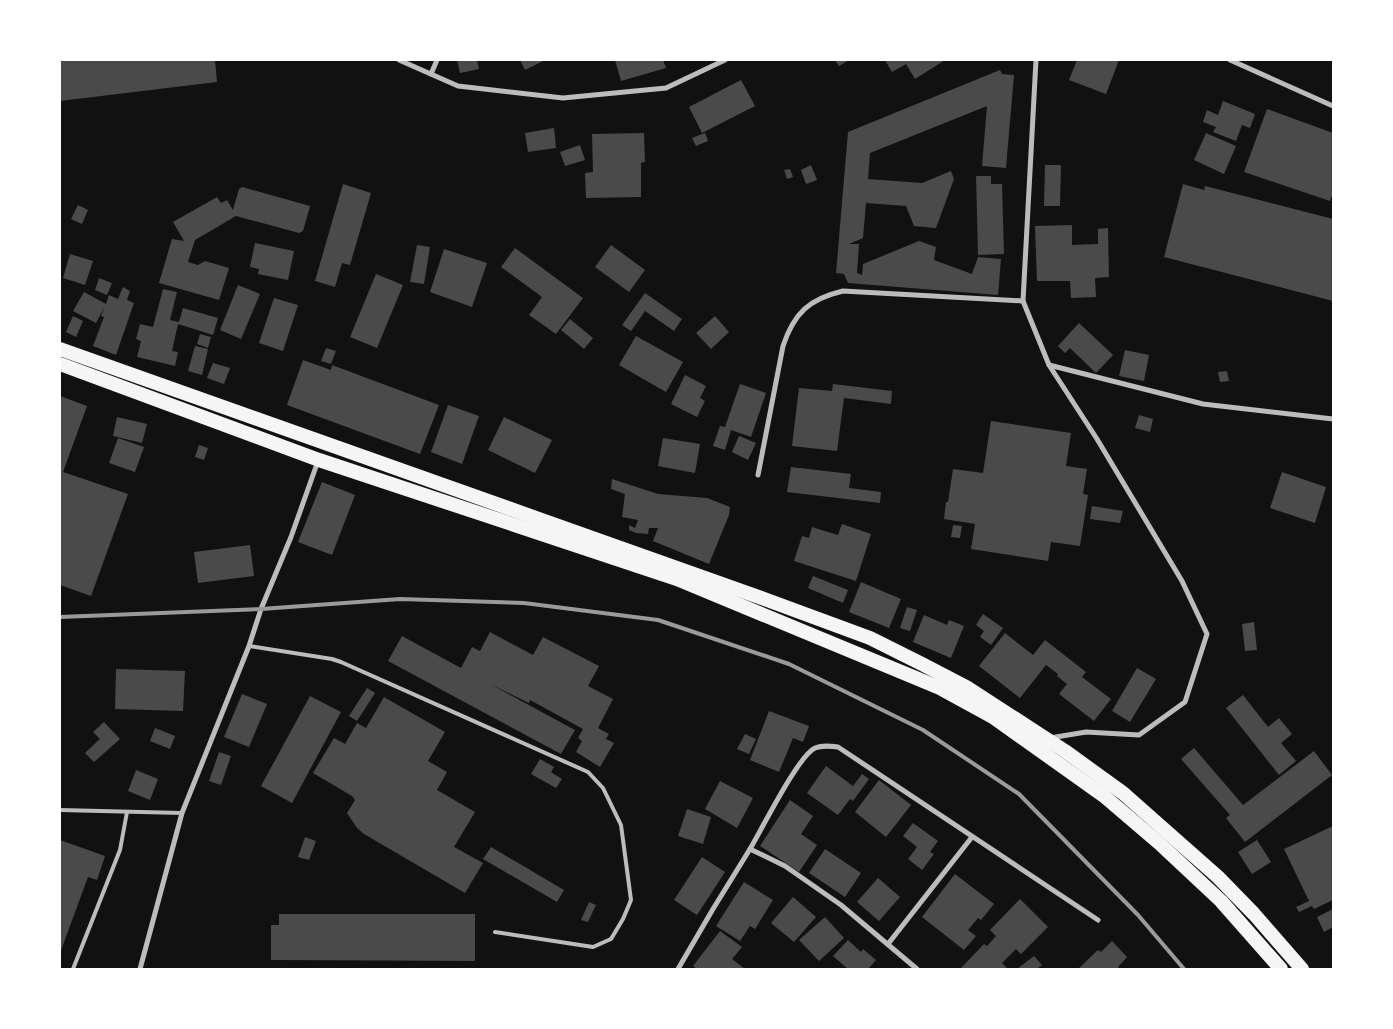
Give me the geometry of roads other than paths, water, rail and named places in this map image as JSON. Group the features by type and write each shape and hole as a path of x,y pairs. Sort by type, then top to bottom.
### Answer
{"highway":[{"path":"60,349 870,638 968,688 1046,739 1123,793 1164,827 1218,877 1254,914 1302,969"},
{"path":"60,364 319,460 677,579 940,688 993,717 1104,796 1159,843 1220,902 1281,969"}],"street":[{"path":"399,60 458,86 563,98 666,88 725,60"},
{"path":"431,74 437,60"},
{"path":"1036,60 1024,301 1049,366 1097,439 1182,581 1207,634 1185,702 1139,735 1086,732 1046,739"},
{"path":"1230,60 1333,106"},
{"path":"758,475 783,346 788,330 798,315 811,303 826,295 843,291 1024,301"},
{"path":"1049,366 1203,404 1333,419"},
{"path":"140,969 182,813 249,646 319,460"},
{"path":"678,969 801,761 814,748 825,746 838,747 1098,920"},
{"path":"888,944 972,837"},
{"path":"750,849 785,866 841,905 917,969"}],"lane":[{"path":"249,646 341,662 588,772 603,788 621,825 631,900 623,920 611,939 593,947 495,932"},
{"path":"60,810 182,813"},
{"path":"73,969 120,850 127,812"}],"railway":[{"path":"60,617 261,609 400,599 524,603 658,620 789,664 923,730 1019,794 1138,915 1184,969"}]}
